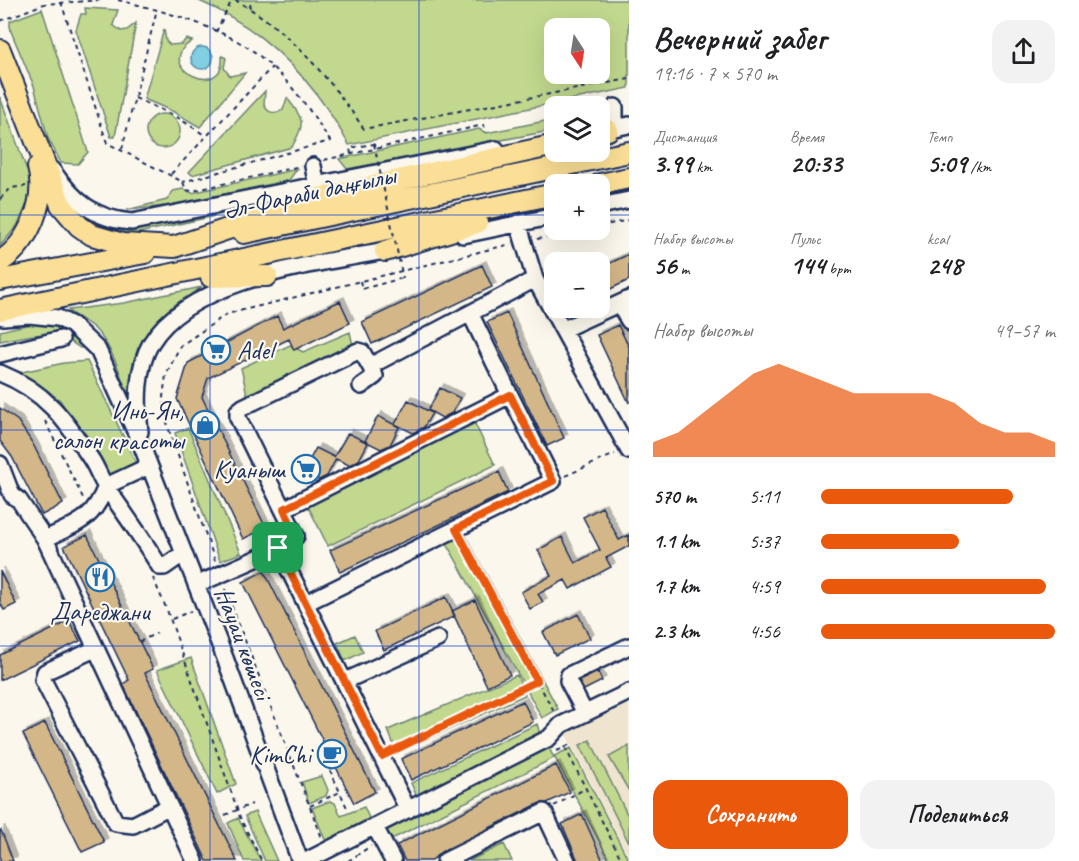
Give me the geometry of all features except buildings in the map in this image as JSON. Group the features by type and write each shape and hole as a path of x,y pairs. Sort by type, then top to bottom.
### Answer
{"main road":[{"path":"0,50 33,139 61,205 79,226 107,241 174,247 323,197 544,147"},
{"path":"0,262 20,242 38,206 39,172 33,139"},
{"name":"Әл-Фараби даңғылы","path":"0,279 174,247 629,152"},
{"path":"610,182 629,178"},
{"name":"Әл-Фараби даңғылы","path":"0,309 544,198"},
{"path":"385,251 544,200"},
{"path":"160,278 267,276"}],"street":[{"path":"610,129 615,107"},
{"path":"33,139 73,198 85,209 114,220 153,219 544,141"},
{"path":"312,164 317,186"},
{"path":"610,204 629,200"},
{"path":"267,276 544,218"},
{"path":"518,223 535,279 628,450"},
{"name":"Науаи көшесі","path":"141,444 137,402 141,371 150,345 161,329 203,297 267,276"},
{"path":"370,366 471,315 535,279"},
{"path":"564,329 624,302 629,321"},
{"path":"306,603 553,481 471,315"},
{"name":"Науаи көшесі","path":"0,318 45,316 72,325 98,350 141,444 300,861"},
{"path":"0,354 61,339"},
{"path":"196,585 278,548 296,536 238,418 238,411 243,406 358,351 362,352 375,376 361,386"},
{"path":"0,373 31,387 56,410 92,460 106,486 133,522 160,567 184,553"},
{"path":"284,509 510,395"},
{"path":"0,464 6,495 19,500 45,539 195,861"},
{"path":"45,539 90,516 98,507 106,486 149,466"},
{"path":"278,548 408,810"},
{"path":"345,681 438,639"},
{"path":"585,713 568,681 569,675 629,646"},
{"path":"95,649 45,672 43,680 116,822 133,825 168,807"},
{"path":"306,861 328,850 378,833 408,810 549,738 561,725 629,692"},
{"path":"445,861 544,812 567,861"},
{"path":"378,833 393,861"}],"path":[{"path":"0,21 44,4 101,0"},
{"path":"118,0 185,18 261,57 310,110 330,141 183,182"},
{"path":"216,32 233,0 249,8 282,33 332,83 364,129 629,79"},
{"path":"249,8 253,0"},
{"path":"61,2 107,143 183,182 186,190 192,191 484,125 486,134"},
{"path":"122,150 157,9"},
{"path":"171,175 272,67"},
{"path":"134,98 177,117 206,136"},
{"path":"351,154 350,148 374,144 403,278 362,289 360,280"},
{"path":"0,199 11,188 23,185 34,188"},
{"path":"610,224 629,220"},
{"path":"328,850 228,596 168,427 163,397 172,359 180,346 226,314 544,238"},
{"path":"42,416 70,468 90,516"},
{"path":"553,481 628,450"},
{"path":"456,529 561,725"},
{"path":"149,570 170,620 238,810 262,861"},
{"path":"215,601 228,596"},
{"path":"170,620 191,611"},
{"path":"139,642 157,633"},
{"path":"382,756 537,681"},
{"path":"565,747 622,861"},
{"path":"330,770 348,810"},
{"path":"544,812 586,788"},
{"path":"310,806 340,792"},
{"path":"225,815 252,804"},
{"path":"348,861 378,833"}],"shaded area":[{"path":"629,700 629,857 565,733"}],"green space":[{"path":"197,0 629,0 629,88 590,96 544,96 544,105 349,145 304,78 266,41 245,26"},
{"path":"85,8 118,10 113,25 121,31 127,30 136,23 115,137 111,137 76,30 81,14 86,14"},
{"path":"42,9 88,152 78,164 61,163 48,138 34,86 10,29 10,21"},
{"path":"164,29 166,41 170,45 182,44 186,39 192,41 181,51 180,61 184,69 193,76 213,77 220,70 222,56 226,58 224,68 230,76 245,73 200,127 144,99"},
{"path":"265,91 264,105 270,112 283,110 287,98 300,117 301,127 292,147 192,175 189,172"},
{"path":"0,97 31,181 27,204 17,226 0,246"},
{"path":"163,114 175,119 180,131 175,143 163,148 151,143 146,131 151,119"},
{"path":"544,121 544,132 347,169 339,159 479,129 486,133"},
{"path":"453,163 121,237 76,217 61,192 82,213 114,226"},
{"path":"297,169 289,180 175,205 127,210 167,200 173,191 183,189 192,193"},
{"path":"202,287 169,312 146,340 134,373 134,416 119,370 103,338 95,329 68,310 124,303"},
{"path":"34,323 64,328 88,347 80,348 60,337 42,334 0,341 0,331"},
{"path":"350,332 354,350 248,399 241,368 290,345 303,352"},
{"path":"87,361 136,463 108,476 60,400 28,379 13,374 64,363"},
{"path":"474,422 495,465 328,546 307,504"},
{"path":"188,428 241,553 220,561 175,433"},
{"path":"463,531 558,709 542,718 445,540"},
{"path":"355,635 363,652 345,661 337,643"},
{"path":"191,658 236,784 217,794 157,670"},
{"path":"517,675 525,695 397,753 388,730"},
{"path":"537,724 540,734 417,797 411,783"},
{"path":"590,740 629,818 629,843 580,745"},
{"path":"547,744 554,758 390,840 381,828"},
{"path":"629,746 629,791 609,757"},
{"path":"571,748 629,861 610,861 554,756"},
{"path":"322,776 328,790 326,796 309,803 302,782"},
{"path":"330,801 335,803 341,816 364,807 373,827 328,847 312,808"},
{"path":"255,812 277,861 265,861 245,816"},
{"path":"238,818 261,861 244,861 228,823"},
{"path":"504,844 512,861 469,861"}],"water":[{"path":"202,47 210,50 213,58 210,66 202,69 194,66 191,58 194,50"}],"place":[{"name":"Adel","path":"216,350"},
{"name":"Инь-Ян, салон красоты","path":"205,425"},
{"name":"Куаныш","path":"306,469"},
{"name":"Дареджани","path":"100,577"},
{"name":"KimChi","path":"332,754"}],"route":[{"path":"510,395 553,481 456,529 537,681 382,756 278,548 296,536 284,509 510,395"}]}
